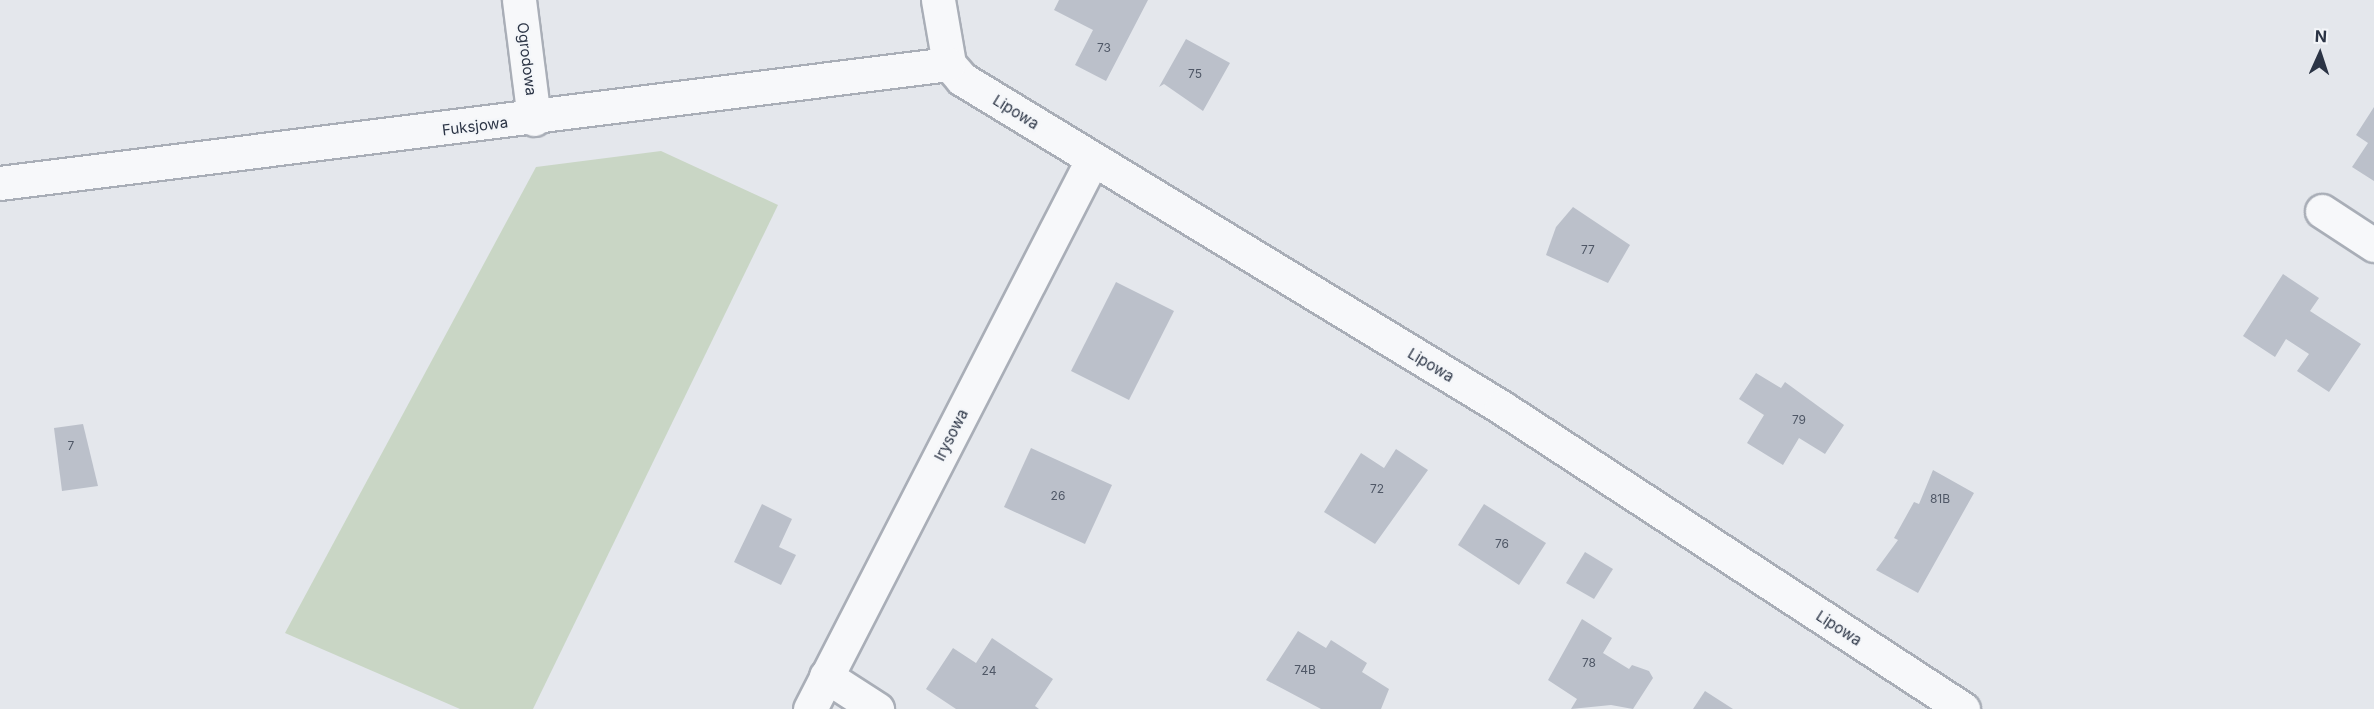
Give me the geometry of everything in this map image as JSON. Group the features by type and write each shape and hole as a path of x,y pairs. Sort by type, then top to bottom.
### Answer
{"street":[{"name":"Ogrodowa","path":"519,0 534,119"},
{"path":"938,0 949,64"},
{"name":"Fuksjowa","path":"0,183 534,119 949,64"},
{"name":"Lipowa","path":"949,64 962,79 1092,160 1501,407 1963,709"},
{"name":"Irysowa","path":"810,709 1092,160"},
{"path":"2322,211 2374,245"},
{"path":"826,676 877,709"}],"green space":[{"path":"661,151 778,205 533,709 460,709 285,633 536,167"}],"building":[{"path":"1059,0 1148,0 1106,81 1075,65 1093,30 1054,10"},
{"path":"1186,39 1230,63 1203,111 1164,84 1159,87"},
{"path":"2374,107 2374,181 2352,167 2368,143 2356,135"},
{"path":"1573,207 1630,245 1608,283 1546,255 1556,227"},
{"path":"2283,274 2319,298 2310,311 2361,344 2329,392 2297,371 2309,354 2286,339 2275,357 2243,336"},
{"path":"1116,282 1174,311 1129,400 1071,371"},
{"path":"1756,373 1781,388 1785,382 1844,425 1825,454 1799,438 1783,465 1747,443 1764,415 1739,399"},
{"path":"83,424 98,486 62,491 54,428"},
{"path":"1031,448 1112,485 1085,544 1004,507"},
{"path":"1396,449 1428,470 1375,544 1324,512 1361,453 1384,468"},
{"path":"1933,470 1974,493 1918,593 1876,570 1898,540 1894,538 1914,502 1919,504"},
{"path":"762,504 792,519 779,547 796,555 781,585 734,562"},
{"path":"1484,504 1546,543 1519,585 1458,545"},
{"path":"1585,552 1613,569 1594,599 1566,583"},
{"path":"1582,619 1612,638 1603,653 1629,669 1632,665 1649,671 1653,678 1633,709 1611,705 1571,709 1577,699 1548,680"},
{"path":"1298,631 1326,648 1331,640 1367,663 1362,672 1389,689 1381,709 1321,709 1266,680"},
{"path":"992,638 1053,679 1035,706 1039,709 956,709 926,689 953,648 976,663"},
{"path":"1705,691 1733,709 1693,709"}]}
